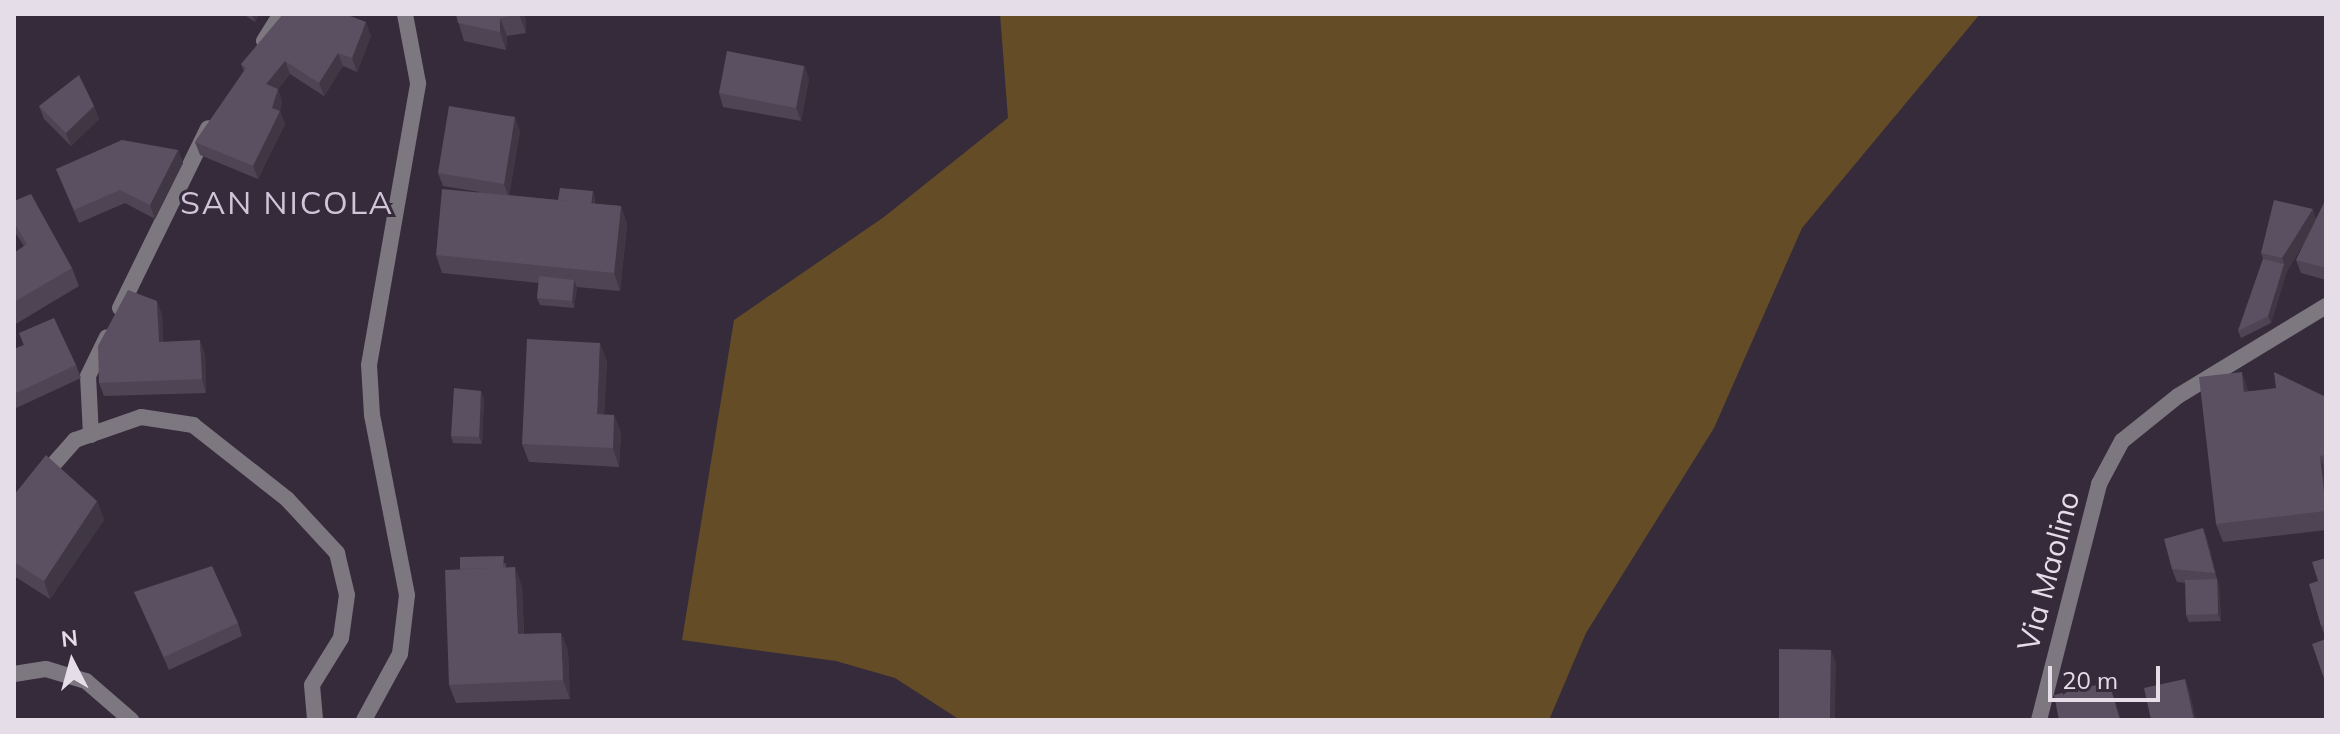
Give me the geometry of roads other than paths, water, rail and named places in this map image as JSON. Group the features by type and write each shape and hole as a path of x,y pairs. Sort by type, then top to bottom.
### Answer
{"street":[{"path":"249,63 281,14"},
{"path":"364,720 400,654 407,595 372,415 369,365 418,83 405,14"},
{"path":"91,435 88,376 218,112"},
{"name":"Via Maolino","path":"2039,720 2099,484 2122,441 2178,396 2326,306"},
{"path":"14,509 59,453 91,435 141,417 193,425 328,536 347,595 341,638 312,685 315,720"},
{"path":"14,674 46,669 86,681 131,720"}],"district":[{"name":"SAN NICOLA","path":"287,202"}]}
